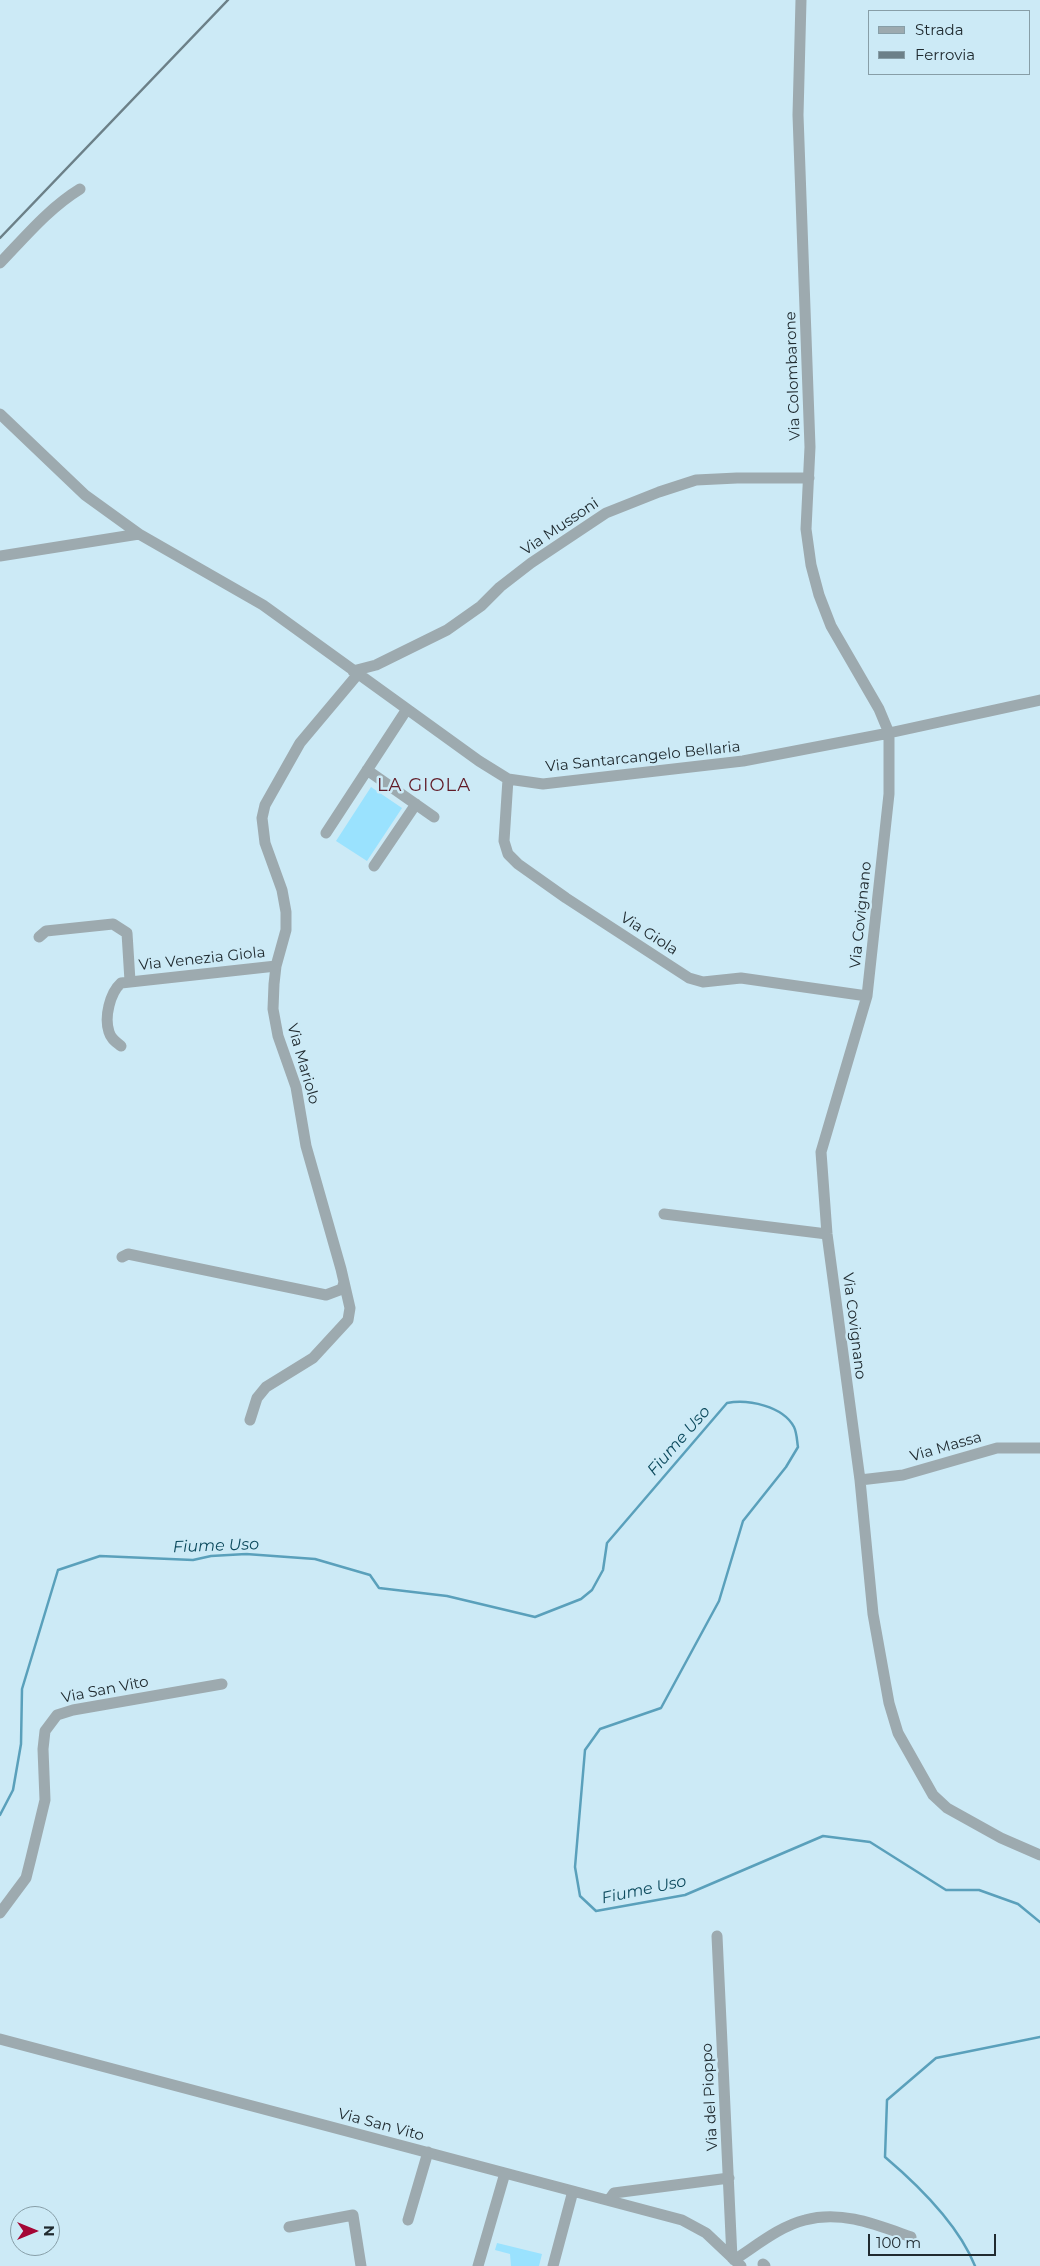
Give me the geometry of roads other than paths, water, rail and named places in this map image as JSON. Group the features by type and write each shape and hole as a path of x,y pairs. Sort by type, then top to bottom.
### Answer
{"street":[{"name":"Via Colombarone","path":"801,0 798,115 809,404 809,478 806,529 811,565 819,596 832,626 878,709 889,733"},
{"path":"0,263 48,214 68,196 80,189"},
{"name":"Via Santarcangelo Bellaria","path":"0,414 85,495 139,534 263,605 479,761 508,779 543,784 743,762 1040,700"},
{"name":"Via Mussoni","path":"355,672 447,630 481,606 500,587 531,563 606,513 696,480 809,478"},
{"path":"0,556 139,534"},
{"name":"Via Mariolo","path":"250,1420 258,1398 266,1387 322,1351 348,1320 350,1308 306,1146 296,1087 278,1036 274,1009 276,966 286,930 286,912 282,890 262,831 265,805 300,743 355,672"},
{"path":"326,833 407,709"},
{"name":"Via Covignano","path":"889,733 889,794 867,996 821,1152 826,1234 860,1480 873,1614 889,1703 898,1733 932,1795 947,1808 1001,1838 1040,1855"},
{"path":"367,770 434,817"},
{"name":"Via Giola","path":"508,779 504,842 508,854 518,864 566,898 689,978 703,982 741,978 867,996"},
{"path":"374,866 416,804"},
{"name":"Via Venezia Giola","path":"39,937 46,931 113,924 127,933 130,981"},
{"name":"Via Venezia Giola","path":"122,1046 112,1038 108,1030 110,1004 115,989 121,983 276,966"},
{"path":"664,1214 826,1234"},
{"path":"122,1257 128,1254 326,1295 342,1289 344,1282"},
{"name":"Via Massa","path":"860,1480 903,1475 997,1448 1040,1448"},
{"name":"Via San Vito","path":"0,1913 26,1878 45,1800 43,1749 45,1731 57,1715 74,1710 222,1684"},
{"name":"Via del Pioppo","path":"717,1936 729,2178 736,2261"},
{"name":"Via San Vito","path":"0,2039 682,2220 706,2233 736,2261"},
{"path":"408,2220 428,2152"},
{"path":"478,2266 504,2173"},
{"path":"609,2200 614,2193 729,2178"},
{"path":"553,2266 573,2191"},
{"path":"289,2227 353,2215 361,2266"},
{"path":"736,2261 780,2231 805,2220 815,2218 834,2216 862,2220 911,2237"}],"waterway":[{"name":"Fiume Uso","path":"0,1815 13,1790 21,1744 22,1689 58,1570 100,1556 193,1560 211,1556 246,1554 315,1559 370,1575 379,1588 447,1596 535,1617 581,1599 592,1590 603,1570 607,1543 727,1403 755,1403 774,1409 789,1420 794,1427 798,1447 786,1467 743,1521 719,1601 661,1708 600,1729 585,1750 575,1867 580,1896 596,1911 685,1895 823,1836 870,1842 946,1890 979,1890 1018,1904 1040,1922"},
{"name":"Fiume Uso","path":"975,2266 968,2251 948,2221 924,2193 885,2157 887,2100 936,2058 1040,2037"}],"railway":[{"path":"0,238 228,0"}],"district":[{"name":"LA GIOLA","path":"424,786"}]}
